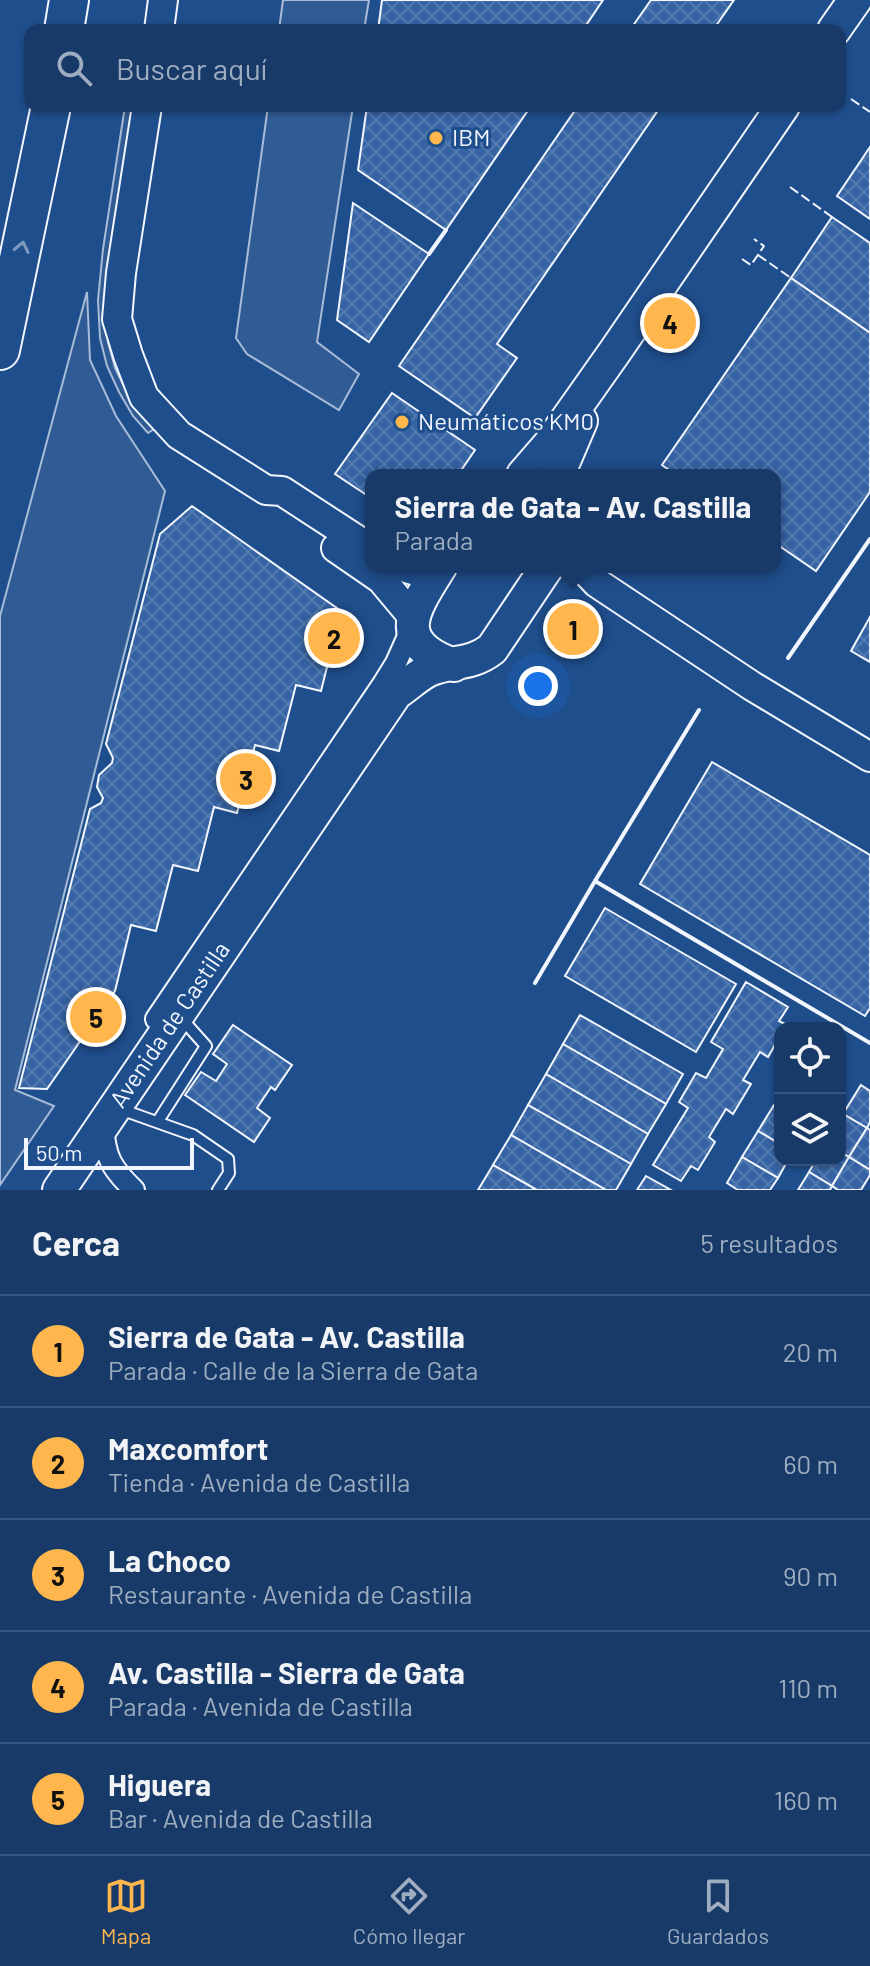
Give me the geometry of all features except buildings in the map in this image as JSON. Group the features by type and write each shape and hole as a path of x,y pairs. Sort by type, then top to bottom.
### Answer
{"highway":[{"path":"65,24 69,0"},
{"path":"0,350 50,112"}],"main road":[{"path":"838,24 855,0"},
{"path":"528,469 549,445 616,350 779,112"},
{"path":"561,469 616,350"},
{"path":"437,573 412,620 420,645 454,665"},
{"name":"Avenida de Castilla","path":"109,1116 396,693 428,670 481,658 492,649 539,579"},
{"path":"59,1190 109,1116"}],"street":[{"path":"160,24 163,0"},
{"path":"146,112 121,273 117,319 144,397 179,435 266,490 282,491 365,545"},
{"path":"266,490 273,506 365,568"},
{"path":"372,573 381,579 412,620"},
{"path":"539,579 550,582 590,575 752,686 870,757"},
{"name":"Avenida de Castilla","path":"109,1116 110,1095 121,1072 383,684 396,663 412,620"},
{"path":"109,1116 108,1161 134,1190"}],"lane":[{"path":"158,1121 206,1046 177,1014"},
{"path":"109,1116 158,1121 193,1135 228,1159 229,1173 218,1190"}],"shaded area":[{"path":"283,0 369,0 365,24 280,24"},
{"path":"124,112 134,112 106,311 108,342 115,368 129,397 154,429 148,433 133,416 119,392 107,366 100,338 98,300"},
{"path":"267,112 352,112 317,342 359,374 339,410 247,354 236,338"},
{"path":"87,292 90,360 116,416 165,491 15,1090 54,1106 0,1185 0,616"}],"fence":[{"path":"851,99 870,112"},
{"path":"790,187 832,217"},
{"path":"742,259 751,265 764,246 754,239"},
{"path":"758,255 791,278"}],"wall":[{"path":"429,254 446,230"},
{"path":"788,658 870,539"},
{"path":"595,881 699,710"},
{"path":"535,983 595,881 870,1043"}],"place":[{"name":"IBM","path":"436,138"},
{"name":"Av. Castilla - Sierra de Gata","path":"670,323"},
{"name":"Neumáticos KM0","path":"402,422"},
{"name":"Sierra de Gata - Av. Castilla","path":"573,629"},
{"name":"Maxcomfort","path":"334,638"},
{"name":"La Choco","path":"246,779"},
{"name":"Higuera","path":"96,1017"}]}
